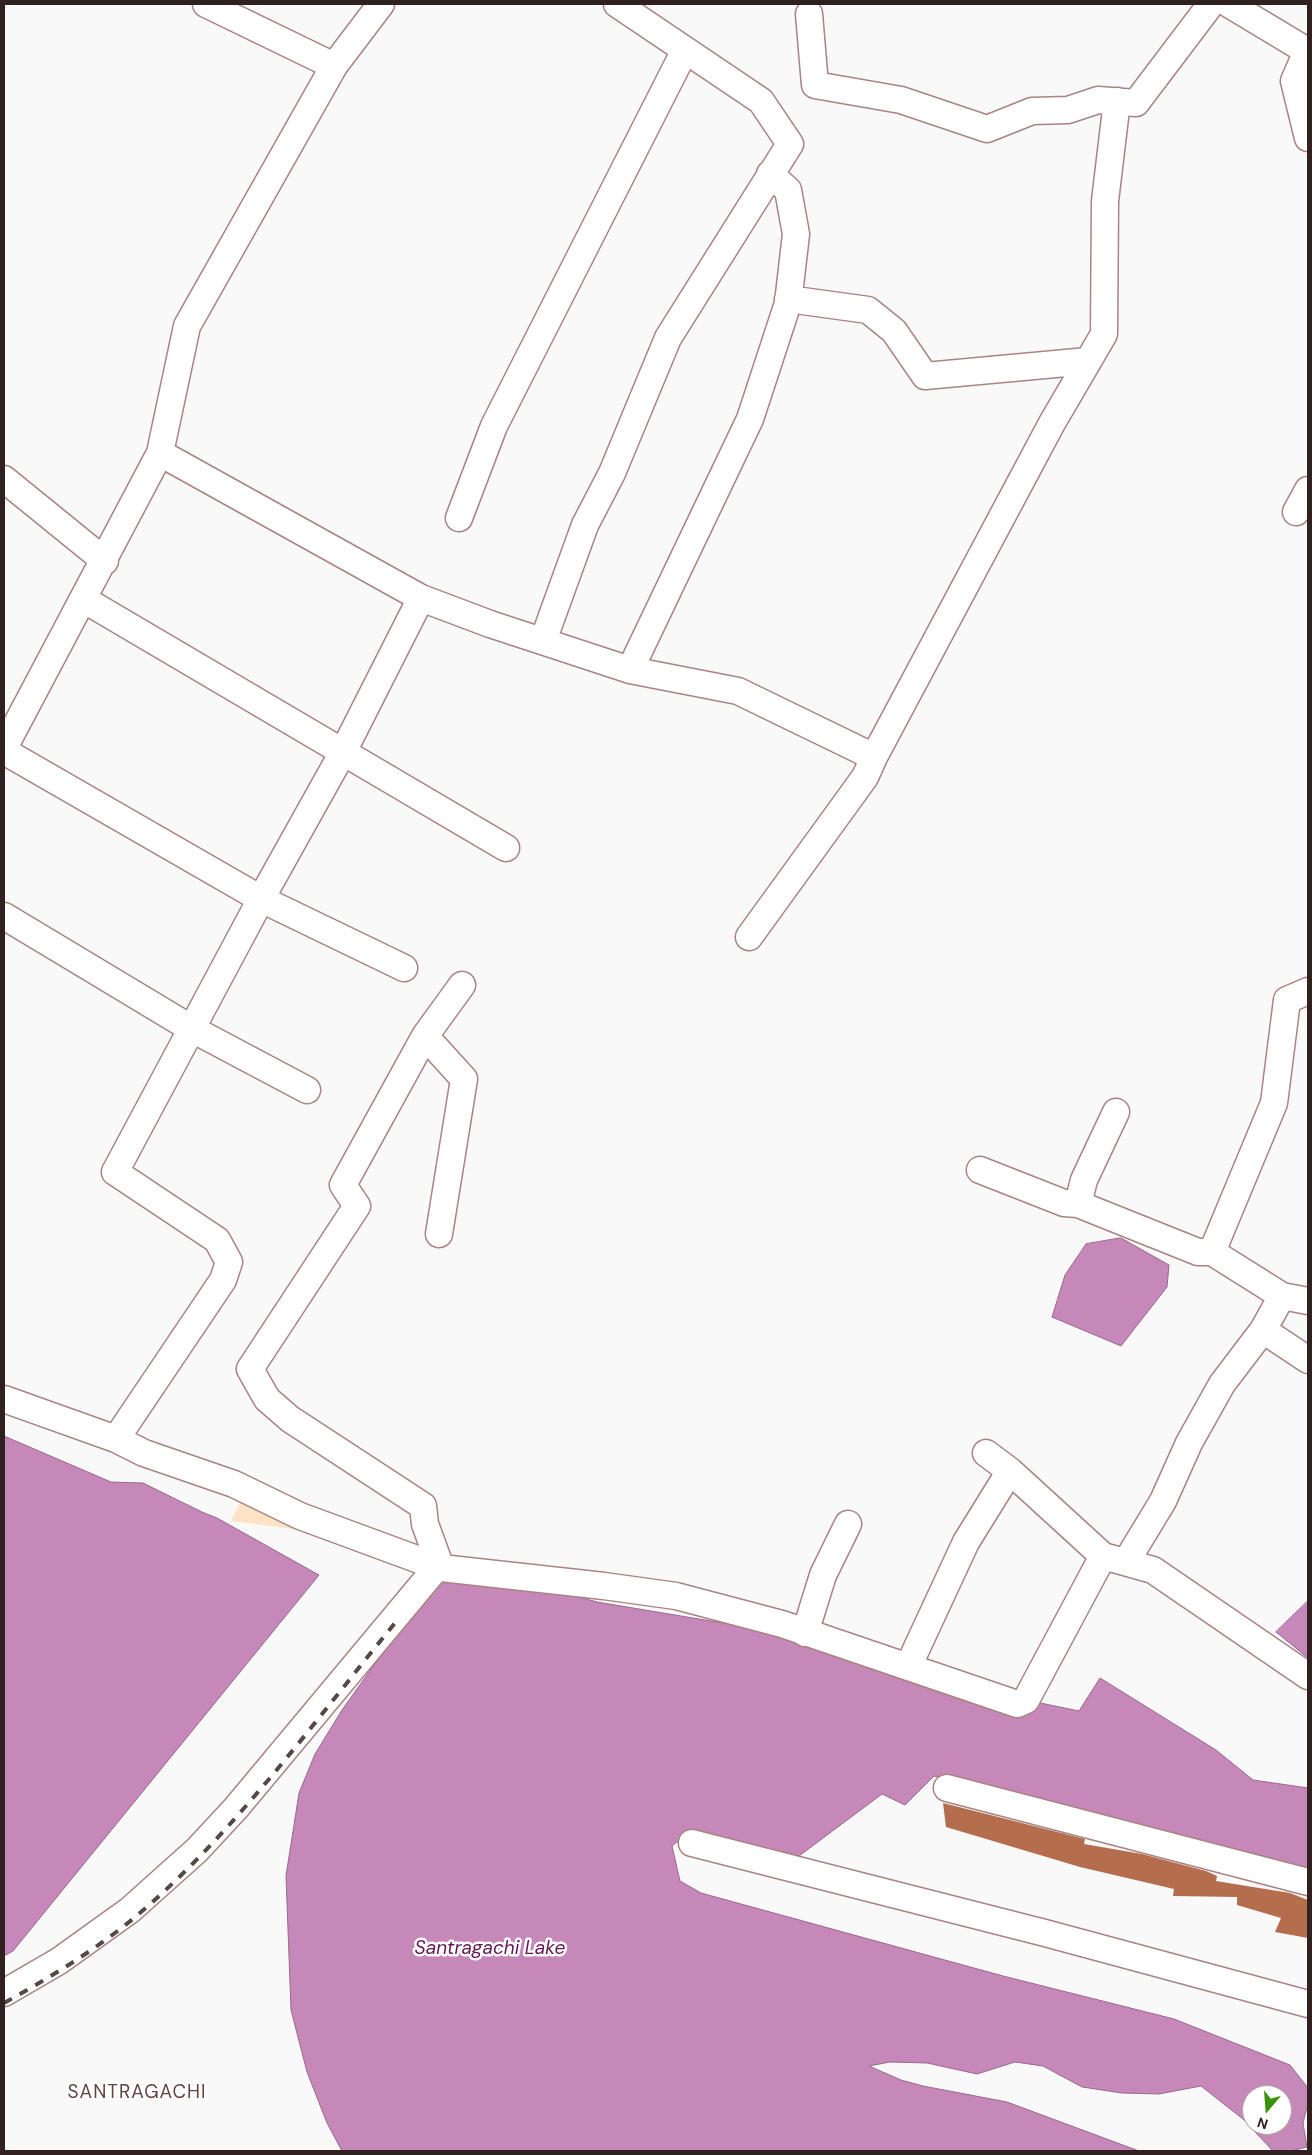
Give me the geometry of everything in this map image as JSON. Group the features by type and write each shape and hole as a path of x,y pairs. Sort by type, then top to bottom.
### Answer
{"street":[{"path":"206,4 334,66"},
{"path":"381,4 334,66 187,326 160,453 4,749 261,899 404,968"},
{"path":"543,642 585,525 612,473 668,338 790,144 761,101 617,4"},
{"path":"809,14 815,85 901,100 987,129 1032,111 1068,110 1098,100 1136,103 1211,4"},
{"path":"1229,4 1308,50 1294,81 1308,138"},
{"path":"459,518 494,426 685,50"},
{"path":"749,937 865,777 1047,432 1104,334 1105,201 1116,101"},
{"path":"630,670 750,419 788,299 796,234 788,190 770,174"},
{"path":"788,299 868,310 894,331 925,376 1088,361"},
{"path":"160,453 420,598 543,642 630,670 738,691 874,757"},
{"path":"4,479 104,561"},
{"path":"116,1439 223,1280 229,1262 217,1240 115,1172 261,899 343,752 420,598"},
{"path":"83,599 506,848"},
{"path":"4,916 192,1029 307,1090"},
{"path":"439,1568 426,1524 423,1506 290,1419 267,1399 250,1369 357,1206 343,1185 426,1036 462,985"},
{"path":"1212,1252 1274,1103 1287,1000 1308,991"},
{"path":"426,1036 464,1079 440,1234"},
{"path":"1078,1204 1084,1180 1116,1112"},
{"path":"980,1170 1064,1203 1078,1204 1198,1252 1212,1252 1282,1296 1308,1300"},
{"path":"4,1399 116,1439 144,1453 234,1484 300,1516 439,1568 676,1596 782,1624 1017,1704 1026,1700 1114,1559 1163,1501 1190,1443 1222,1384 1263,1330 1282,1296"},
{"path":"1263,1330 1308,1360"},
{"path":"986,1453 1114,1559 1153,1570 1308,1676"},
{"path":"908,1667 966,1542 1010,1471"},
{"path":"805,1633 823,1575 848,1524"},
{"path":"4,1993 59,1961 130,1910 197,1850 236,1808 439,1568"},
{"path":"947,1788 1308,1882"},
{"path":"692,1843 1045,1933 1308,2004"}],"shaded area":[{"path":"241,1500 339,1535 231,1521"}],"water":[{"path":"1121,1238 1169,1265 1167,1287 1121,1346 1052,1317 1065,1275 1086,1244"},
{"path":"4,1436 111,1482 143,1483 217,1518 319,1575 13,1951 4,1956"},
{"name":"Santragachi Lake","path":"461,1564 597,1602 747,1627 939,1682 1079,1711 1100,1678 1216,1750 1253,1780 1308,1788 1308,1871 934,1776 905,1805 882,1794 799,1856 689,1832 672,1846 680,1881 701,1893 1003,1976 1174,2019 1290,2065 1308,2088 1308,2103 1303,2123 1307,2147 1291,2151 1273,2151 1258,2135 1292,2135 1292,2085 1242,2085 1242,2118 1201,2086 1159,2094 1122,2093 1082,2087 1043,2066 1015,2062 977,2074 927,2063 890,2062 869,2066 901,2080 923,2086 1007,2102 1139,2151 342,2151 327,2123 307,2072 291,2010 286,1876 299,1793 315,1754 342,1710 386,1648 440,1584"},
{"path":"1308,1601 1308,1658 1276,1632"}],"building":[{"path":"943,1803 1085,1839 1084,1844 1142,1854 1206,1871 1217,1876 1216,1881 1290,1893 1308,1900 1308,1938 1275,1932 1281,1918 1237,1905 1237,1897 1173,1896 1174,1889 1080,1867 946,1827"}],"railway":[{"path":"4,2003 54,1974 103,1942 170,1886 205,1851 271,1777 395,1623"}],"district":[{"name":"SANTRAGACHI","path":"137,2093"}]}
